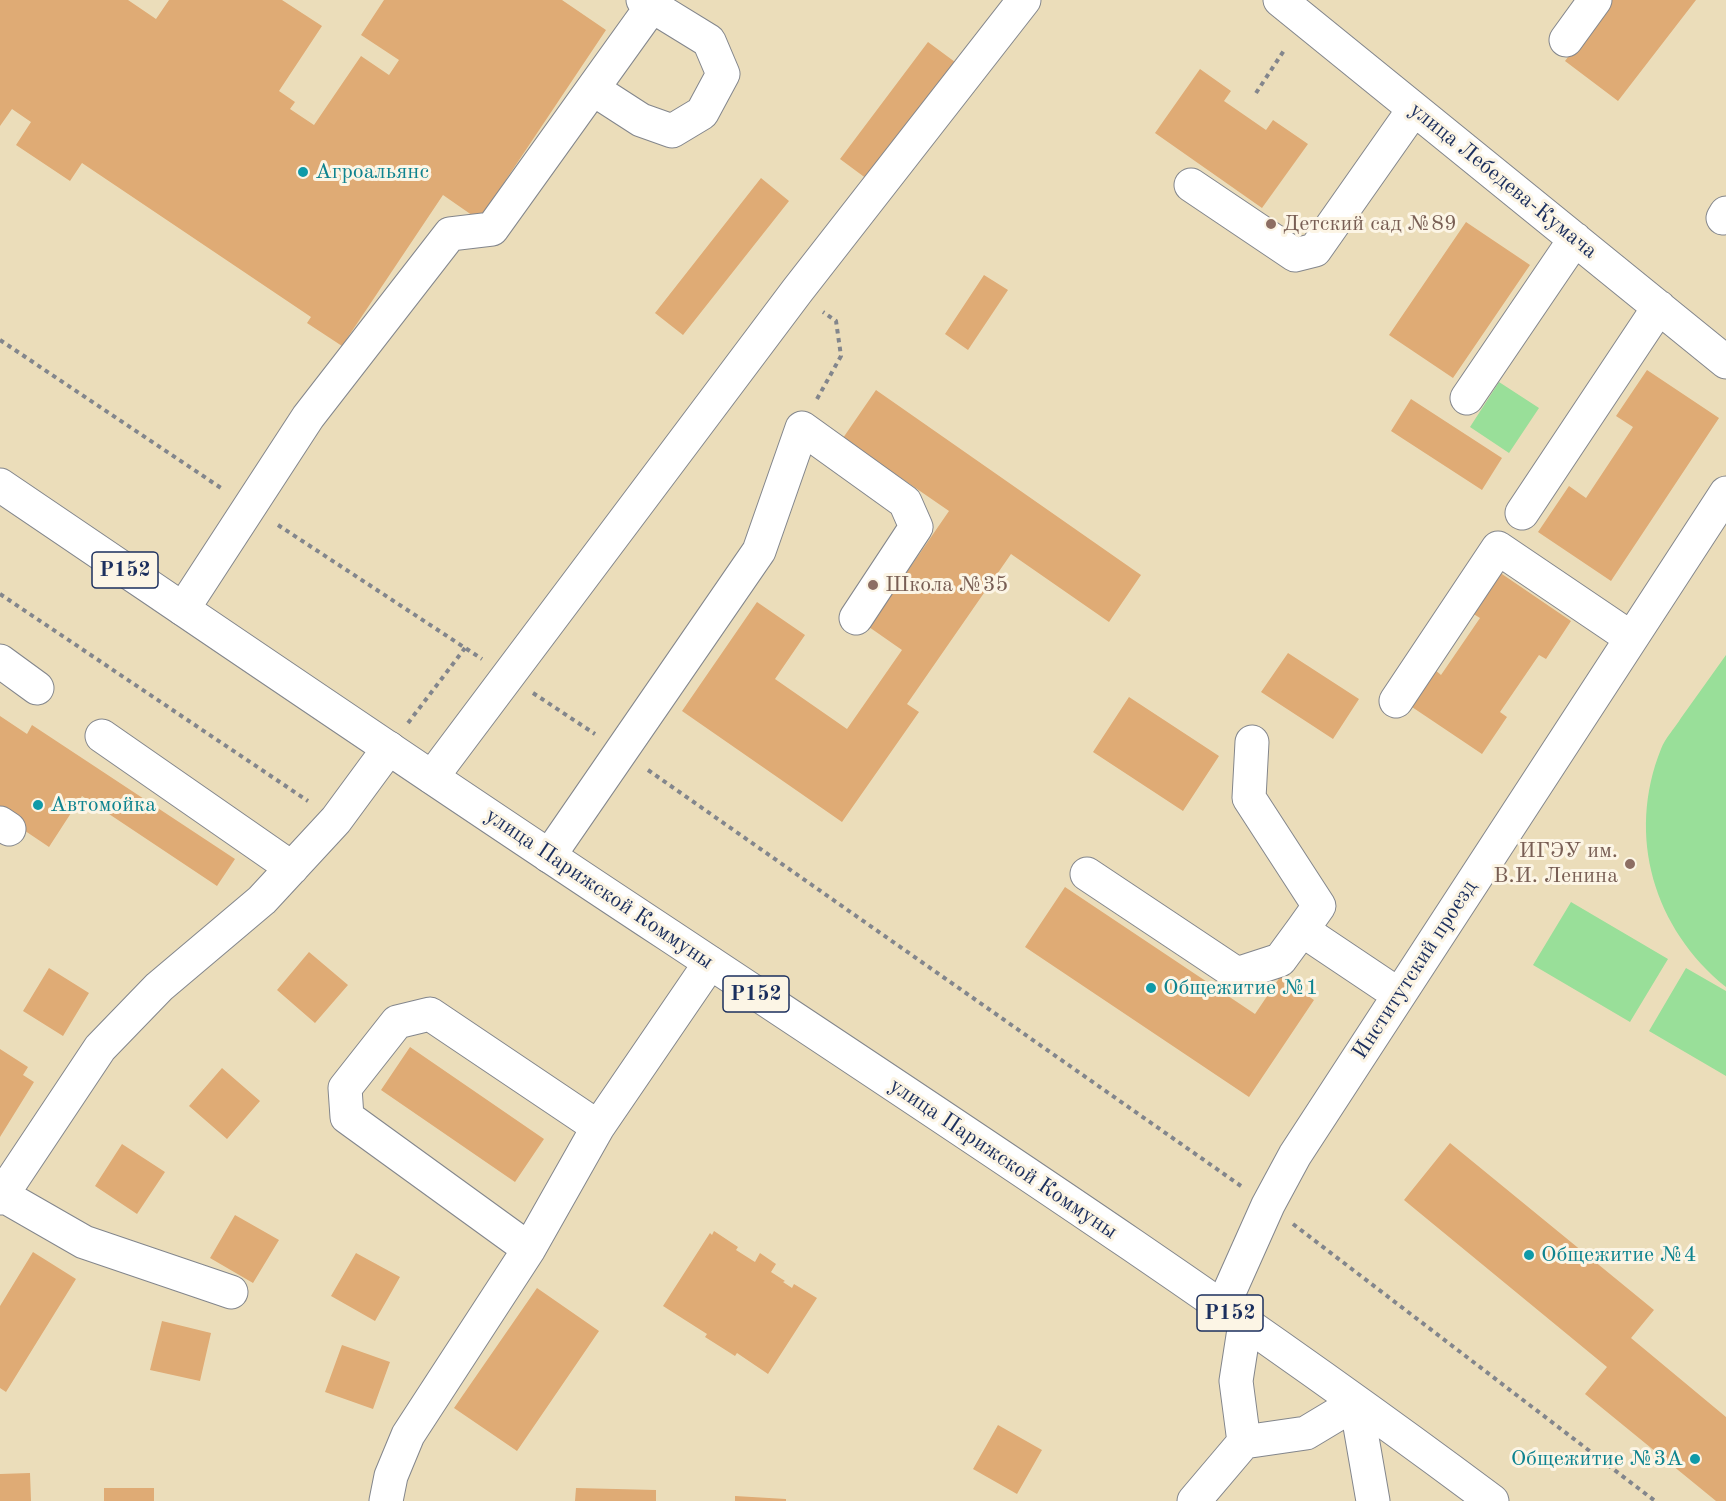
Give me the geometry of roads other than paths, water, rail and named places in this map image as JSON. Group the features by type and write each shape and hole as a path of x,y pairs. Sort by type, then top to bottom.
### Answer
{"street":[{"path":"432,777 797,291 1024,0"},
{"name":"улица Лебедева-Кумача","path":"1280,0 1726,362"},
{"path":"1566,40 1595,0"},
{"path":"183,609 308,417 450,234 492,229 593,89 648,3 709,40 723,74 702,113 672,131 641,120 593,89"},
{"path":"1191,185 1295,255 1315,250 1414,109"},
{"path":"1467,398 1575,239"},
{"path":"1522,513 1659,307"},
{"path":"549,856 759,551 802,428 905,502 916,527 856,618"},
{"name":"улица Парижской Коммуны","path":"2,490 972,1137 1233,1316 1492,1501"},
{"name":"Институтский проезд","path":"1245,1442 1236,1381 1233,1316 1268,1205 1295,1155 1726,493"},
{"path":"1396,701 1498,548 1631,638"},
{"path":"0,661 37,688"},
{"path":"102,736 291,868"},
{"path":"1087,874 1237,974 1280,960 1318,906 1249,798 1252,742"},
{"path":"231,1292 84,1242 1,1196 100,1048 159,987 262,900 336,820 390,748"},
{"path":"1302,930 1399,995"},
{"path":"386,1501 391,1476 408,1435 529,1250 598,1127 710,963"},
{"path":"529,1250 347,1117 345,1088 397,1022 430,1014 598,1127"},
{"path":"1194,1501 1245,1442 1306,1433 1356,1403 1373,1501"}],"place":[{"name":"Агроальянс","path":"303,172"},
{"name":"Детский сад №89","path":"1271,224"},
{"name":"Школа №35","path":"873,585"},
{"name":"Автомойка","path":"38,805"},
{"name":"ИГЭУ им. В.И. Ленина","path":"1630,864"},
{"name":"Общежитие №1","path":"1151,988"},
{"name":"Общежитие №4","path":"1529,1255"},
{"name":"Общежитие №3А","path":"1695,1459"}]}
